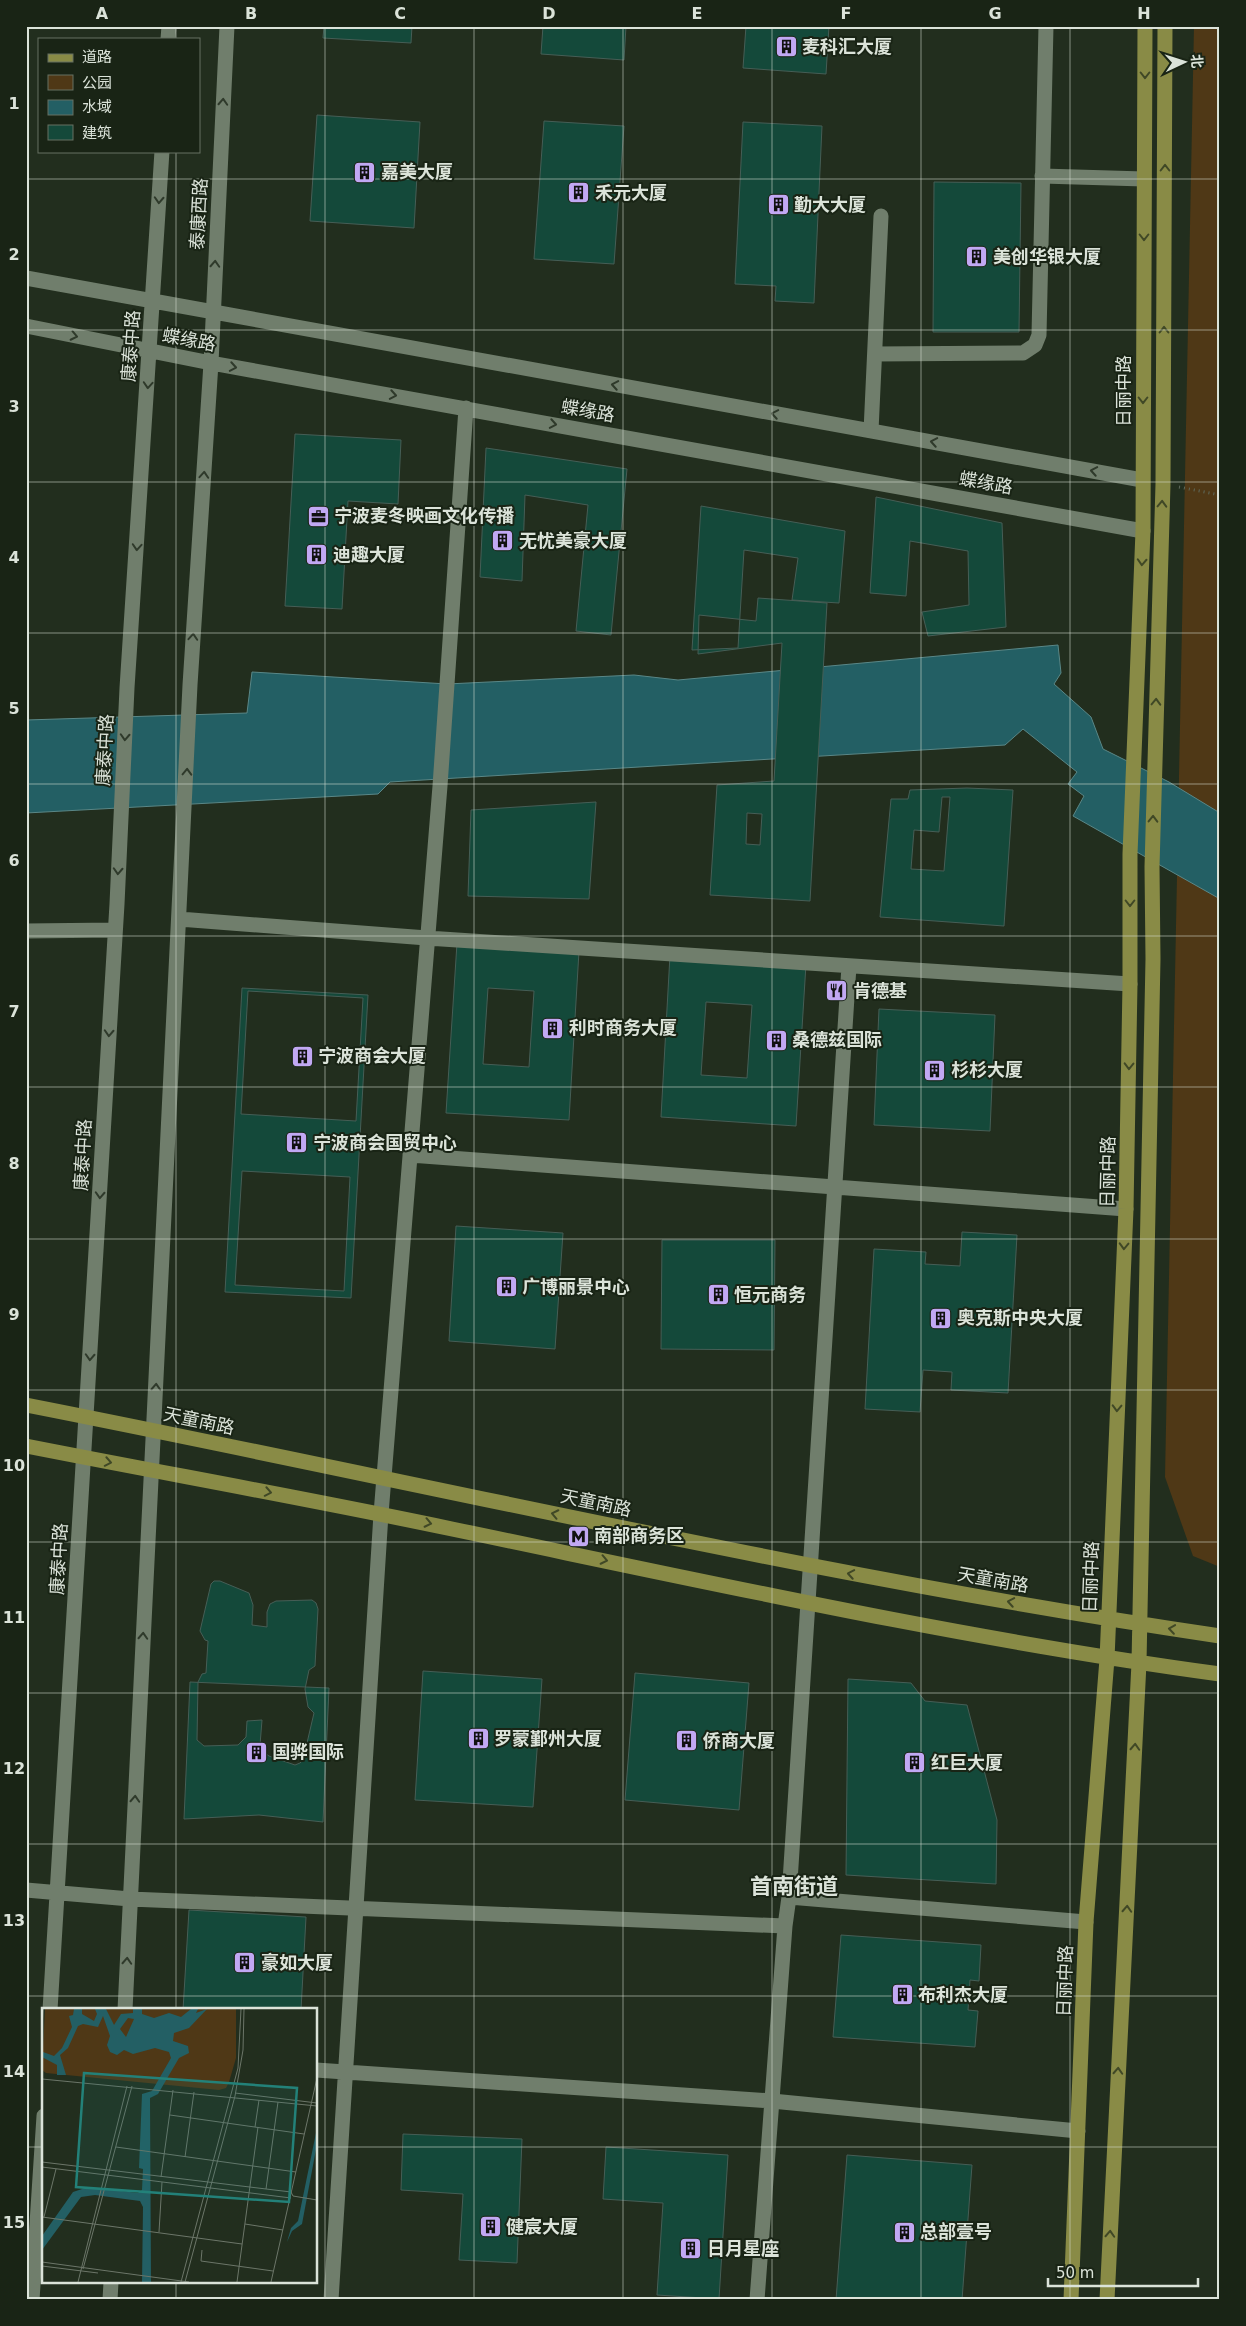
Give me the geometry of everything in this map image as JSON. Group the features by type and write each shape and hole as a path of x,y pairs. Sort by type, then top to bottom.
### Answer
{"main road":[{"name":"日丽中路","path":"1071,2300 1086,1922 1107,1659 1126,1209 1130,854 1143,532 1145,26"},
{"path":"1107,2300 1140,1624 1153,959 1152,867 1163,484 1165,26"},
{"name":"天童南路","path":"26,1406 811,1567 1108,1619 1220,1636"},
{"path":"26,1446 381,1514 809,1604 1107,1659 1220,1674"}],"street":[{"name":"泰康西路","path":"213,313 227,26"},
{"path":"875,354 1022,353 1035,345 1039,335 1046,26"},
{"path":"153,302 162,152"},
{"path":"1042,176 1144,179"},
{"path":"871,431 881,216"},
{"name":"蝶缘路","path":"26,278 1142,480"},
{"name":"康泰中路","path":"50,2008 87,1417 127,688 153,302"},
{"path":"125,2008 190,685 213,313"},
{"name":"蝶缘路","path":"26,326 211,363 1143,532"},
{"path":"331,2300 381,1514 440,786 466,408"},
{"path":"179,919 427,938 1130,984"},
{"path":"26,931 115,930"},
{"path":"757,2300 785,1926 789,1897 849,966"},
{"path":"410,1155 1126,1209"},
{"path":"26,1890 130,1898 785,1926"},
{"path":"789,1897 1086,1922"},
{"path":"318,2070 772,2102 1078,2131"},
{"path":"32,2300 42,2147"},
{"path":"110,2300 111,2284"}],"green space":[{"path":"1194,26 1220,26 1220,1567 1193,1556 1165,1477"}],"water":[{"path":"1058,645 1061,673 1054,684 1091,717 1103,749 1169,782 1220,813 1220,899 1073,816 1084,796 1068,784 1077,772 1023,729 1005,745 390,782 378,794 26,813 26,720 247,713 252,672 447,684 634,675 678,680"}],"building":[{"path":"324,26 412,26 411,43 323,38"},
{"path":"543,26 626,26 624,60 541,54"},
{"name":"麦科汇大厦","path":"746,26 829,26 826,74 743,68"},
{"name":"嘉美大厦","path":"317,115 420,122 414,228 310,221"},
{"name":"禾元大厦","path":"544,121 624,126 614,264 534,259"},
{"name":"勤大大厦","path":"743,122 822,126 814,303 775,301 776,286 735,284"},
{"name":"美创华银大厦","path":"934,182 1021,183 1019,332 933,332"},
{"name":"迪趣大厦","path":"295,434 401,440 398,504 348,501 342,609 285,606"},
{"name":"无忧美豪大厦","path":"486,448 627,469 611,635 576,631 588,505 525,495 522,581 480,577"},
{"path":"876,497 1002,523 1006,627 928,636 922,612 969,605 968,551 910,541 906,596 870,593"},
{"path":"701,506 845,531 839,603 792,600 798,558 744,550 738,648 692,650"},
{"path":"758,598 827,603 810,901 710,895 717,785 774,781 782,643 698,654 699,615 756,621","holes":["747,813 762,814 760,845 746,844"]},
{"path":"967,788 1013,790 1004,926 880,917 891,799 908,799 910,790","holes":["942,797 950,797 944,871 911,869 914,830 939,832"]},
{"path":"596,802 589,899 468,896 471,810"},
{"name":"利时商务大厦","path":"457,943 579,951 569,1120 446,1113","holes":["488,988 534,991 529,1067 483,1064"]},
{"name":"桑德兹国际","path":"670,955 806,964 796,1126 661,1117","holes":["706,1002 752,1005 747,1078 701,1075"]},
{"name":"宁波商会国贸中心","path":"242,988 368,995 351,1298 225,1292"},
{"name":"宁波商会大厦","path":"248,991 363,998 356,1121 241,1114"},
{"name":"杉杉大厦","path":"879,1009 995,1015 990,1131 874,1125"},
{"path":"242,1171 350,1177 344,1291 235,1285"},
{"name":"广博丽景中心","path":"456,1226 563,1233 555,1349 449,1341"},
{"name":"奥克斯中央大厦","path":"962,1232 1017,1235 1008,1393 951,1390 952,1372 923,1370 920,1412 865,1409 874,1249 926,1252 925,1264 960,1266"},
{"name":"恒元商务","path":"662,1240 775,1240 774,1350 661,1349"},
{"path":"214,1581 220,1581 249,1593 253,1605 252,1625 267,1627 267,1612 270,1604 276,1601 312,1600 316,1603 318,1609 315,1666 309,1670 305,1689 308,1707 314,1713 303,1760 300,1763 295,1765 269,1756 262,1751 260,1745 262,1720 247,1721 246,1737 238,1745 204,1746 197,1740 198,1682 202,1674 206,1673 208,1641 205,1640 200,1631 211,1584"},
{"name":"罗蒙鄞州大厦","path":"423,1671 542,1679 533,1807 415,1800"},
{"name":"侨商大厦","path":"635,1673 749,1683 739,1810 625,1800"},
{"name":"红巨大厦","path":"848,1679 911,1683 925,1701 967,1705 997,1820 996,1884 846,1875"},
{"name":"国骅国际","path":"190,1682 329,1688 323,1822 259,1815 184,1819"},
{"name":"豪如大厦","path":"189,1910 306,1917 301,2008 183,2008"},
{"name":"布利杰大厦","path":"841,1935 981,1945 979,1981 970,1980 968,2010 978,2011 975,2047 833,2037"},
{"name":"健宸大厦","path":"403,2134 522,2139 517,2263 459,2260 463,2194 401,2190"},
{"name":"日月星座","path":"606,2147 728,2155 719,2299 657,2295 663,2203 603,2199"},
{"name":"总部壹号","path":"847,2155 972,2165 962,2300 836,2300"}],"place":[{"name":"麦科汇大厦","path":"786,47"},
{"name":"嘉美大厦","path":"365,172"},
{"name":"禾元大厦","path":"579,193"},
{"name":"勤大大厦","path":"778,205"},
{"name":"美创华银大厦","path":"977,257"},
{"name":"宁波麦冬映画文化传播","path":"318,516"},
{"name":"无忧美豪大厦","path":"503,541"},
{"name":"迪趣大厦","path":"317,555"},
{"name":"肯德基","path":"837,991"},
{"name":"利时商务大厦","path":"553,1028"},
{"name":"桑德兹国际","path":"776,1040"},
{"name":"宁波商会大厦","path":"302,1056"},
{"name":"杉杉大厦","path":"935,1070"},
{"name":"宁波商会国贸中心","path":"297,1143"},
{"name":"广博丽景中心","path":"506,1287"},
{"name":"恒元商务","path":"718,1295"},
{"name":"奥克斯中央大厦","path":"941,1318"},
{"name":"南部商务区","path":"578,1536"},
{"name":"罗蒙鄞州大厦","path":"478,1739"},
{"name":"侨商大厦","path":"687,1741"},
{"name":"国骅国际","path":"256,1752"},
{"name":"红巨大厦","path":"915,1763"},
{"name":"豪如大厦","path":"245,1963"},
{"name":"布利杰大厦","path":"902,1995"},
{"name":"健宸大厦","path":"490,2227"},
{"name":"总部壹号","path":"904,2232"},
{"name":"日月星座","path":"691,2249"}],"district":[{"name":"首南街道","path":"794,1886"}]}
